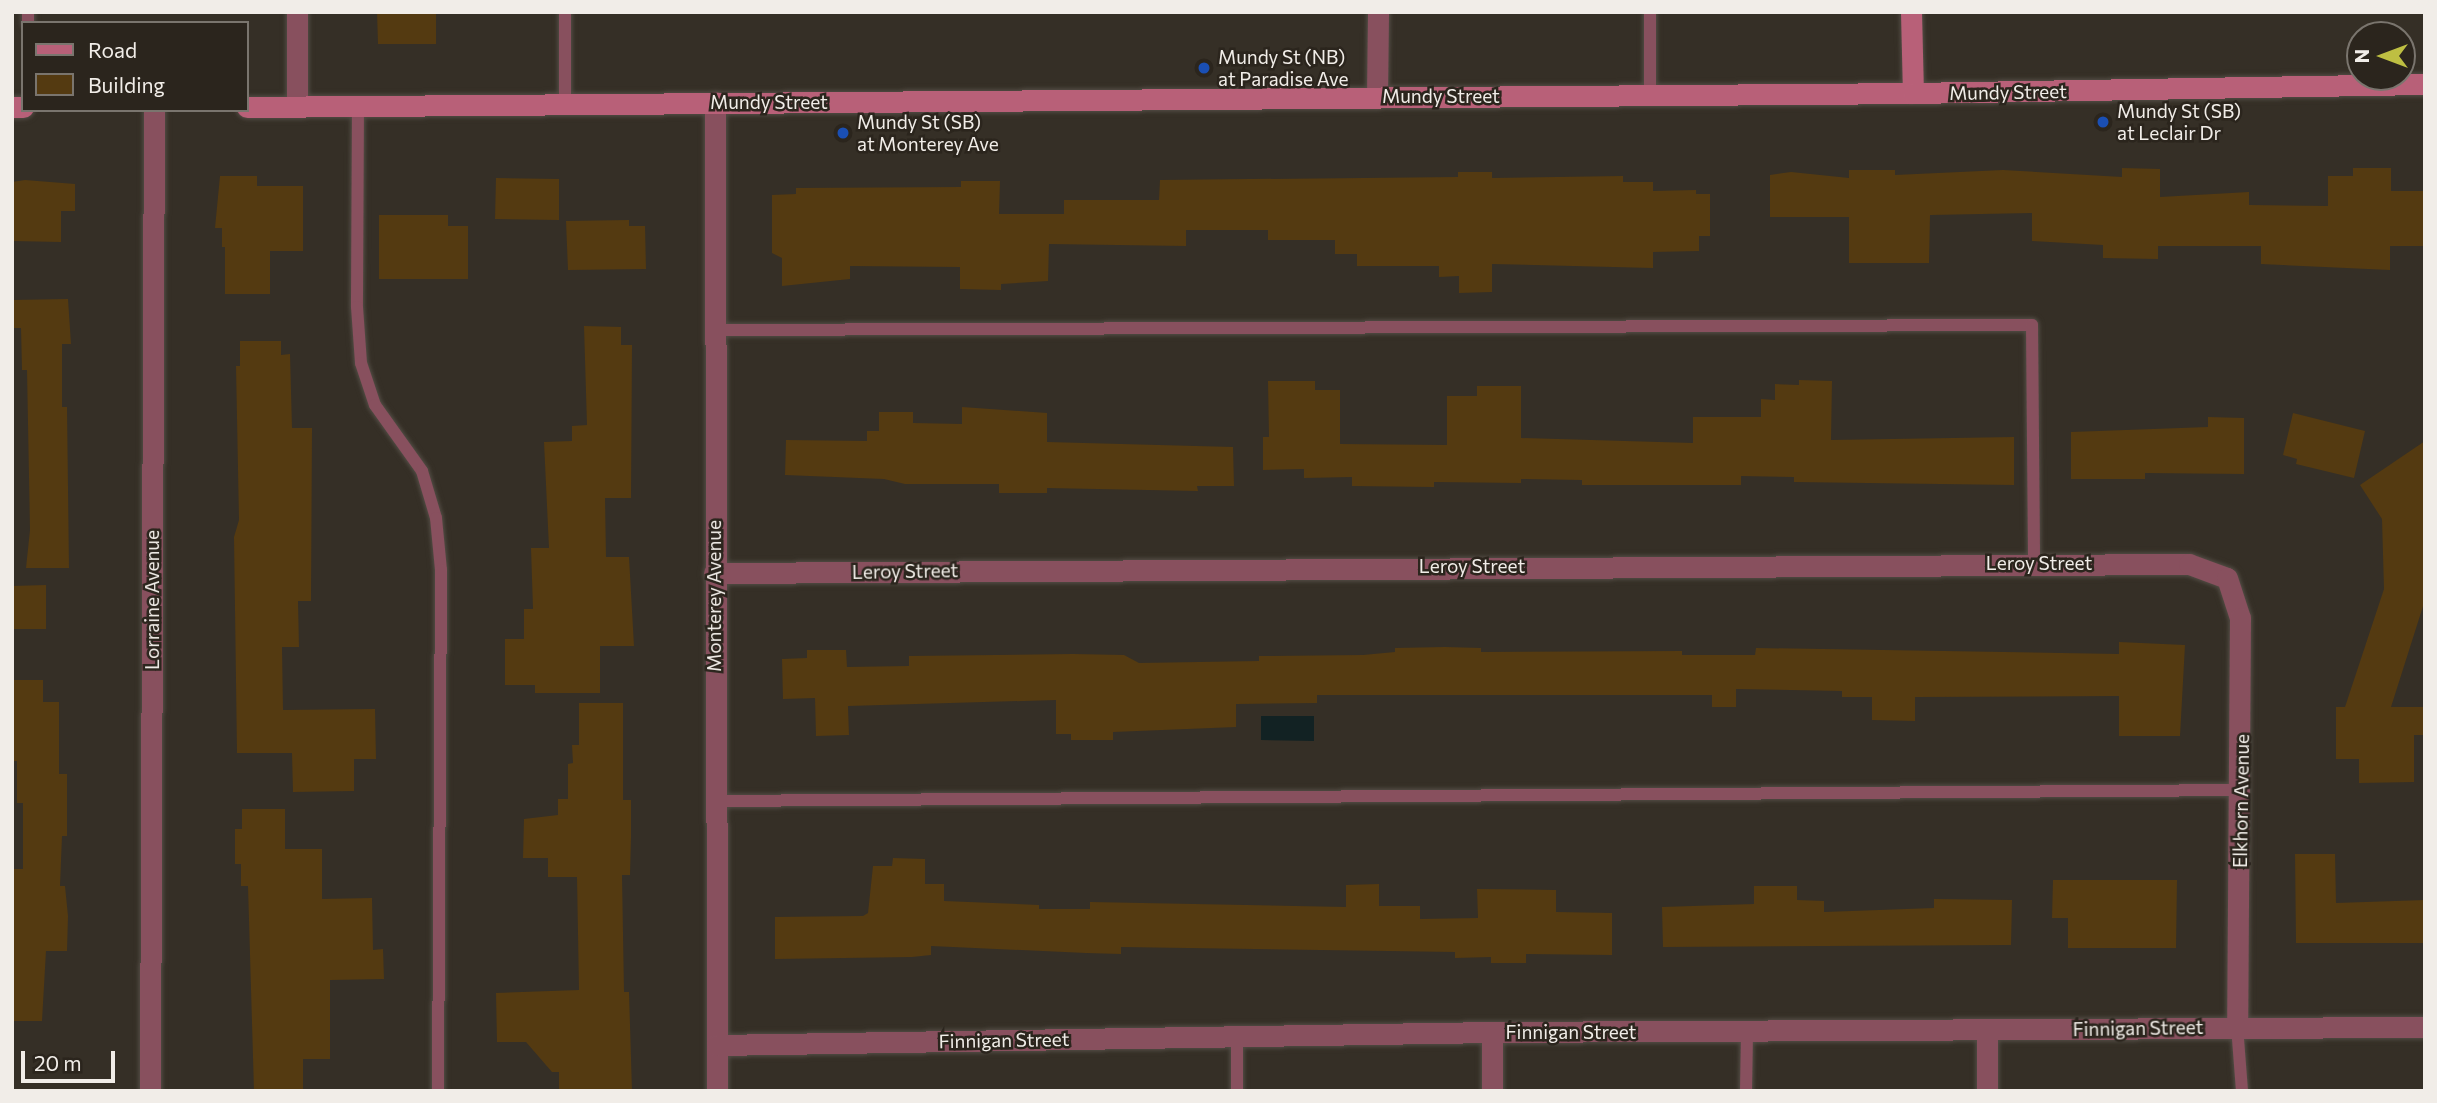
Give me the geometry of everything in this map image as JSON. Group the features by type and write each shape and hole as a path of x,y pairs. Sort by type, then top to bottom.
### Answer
{"street":[{"path":"297,12 297,107"},
{"path":"1377,96 1378,12"},
{"path":"1911,12 1913,93"},
{"name":"Mundy Street","path":"248,107 1913,93 2425,84"},
{"name":"Monterey Avenue","path":"715,102 717,331 713,801 717,1091"},
{"name":"Lorraine Avenue","path":"150,1091 154,112"},
{"name":"Leroy Street","path":"714,573 2171,562 2227,578"},
{"name":"Elkhorn Avenue","path":"2227,578 2241,628 2242,790 2237,1026"},
{"name":"Finnigan Street","path":"717,1045 1492,1032 2425,1027"},
{"path":"1987,1031 1987,1091"},
{"path":"1492,1032 1492,1091"}],"lane":[{"path":"565,12 565,103"},
{"path":"1650,12 1650,95"},
{"path":"358,106 357,307 361,363 375,405 422,471 436,518 441,570 438,1091"},
{"path":"717,331 2032,325 2034,563"},
{"path":"713,801 2242,790"},
{"path":"2237,1026 2242,1091"},
{"path":"1746,1091 1747,1032"},
{"path":"1237,1037 1237,1091"}],"shaded area":[{"path":"1261,716 1314,716 1314,741 1261,740"}],"building":[{"path":"377,12 436,12 436,44 378,44"},
{"path":"2122,168 2160,169 2160,197 2249,192 2249,205 2328,206 2328,176 2353,176 2353,168 2391,168 2391,191 2425,191 2425,246 2390,246 2390,270 2261,264 2261,246 2158,246 2158,259 2103,258 2103,245 2032,241 2032,213 1930,215 1929,263 1849,263 1849,217 1770,217 1770,175 1791,172 1849,178 1849,170 1895,170 1895,175 2003,170 2122,177"},
{"path":"1458,172 1492,172 1492,178 1623,176 1623,182 1653,182 1653,191 1696,190 1696,194 1710,194 1710,236 1699,236 1699,251 1653,252 1653,268 1492,264 1492,292 1459,293 1459,276 1439,277 1439,266 1357,266 1357,254 1335,254 1335,240 1268,240 1268,230 1186,230 1186,246 1049,244 1048,281 1001,284 1001,290 960,289 960,267 850,266 850,279 782,286 782,258 772,253 772,195 796,194 796,188 961,187 961,181 1000,181 999,214 1064,214 1064,200 1159,200 1160,180 1458,177"},
{"path":"220,176 257,176 257,186 303,186 303,251 270,251 270,294 225,294 225,247 222,247 222,228 215,228"},
{"path":"496,178 559,179 559,220 495,219"},
{"path":"25,180 75,184 75,211 61,211 61,242 12,241 12,182"},
{"path":"379,215 448,215 448,226 468,226 468,279 379,279"},
{"path":"629,220 629,226 645,226 646,269 568,270 566,221"},
{"path":"68,299 71,344 62,344 62,407 67,407 69,568 26,568 30,530 27,370 22,370 21,328 12,328 12,300"},
{"path":"584,326 621,327 621,345 632,345 631,498 605,498 606,557 629,557 634,646 600,646 600,693 535,693 535,685 505,685 505,639 524,639 524,609 533,609 531,548 549,548 544,442 572,441 572,426 587,425"},
{"path":"240,341 281,341 281,355 290,354 292,428 312,428 311,601 298,601 299,647 282,647 283,710 375,709 376,759 354,759 354,791 293,792 292,753 237,753 234,537 239,520 236,366 240,366"},
{"path":"1799,380 1832,381 1831,440 2014,437 2014,485 1794,482 1794,477 1741,476 1741,485 1582,485 1582,480 1521,479 1521,483 1434,482 1434,487 1352,486 1352,477 1304,478 1304,469 1263,470 1263,437 1269,437 1268,381 1315,381 1315,390 1340,390 1340,444 1447,445 1447,396 1477,396 1477,386 1521,386 1521,438 1693,443 1693,417 1761,417 1761,399 1775,400 1775,384 1799,385"},
{"path":"962,407 1047,413 1047,442 1233,447 1234,486 1197,486 1198,491 1047,488 1047,493 999,493 999,484 905,484 884,479 785,475 786,440 867,441 867,431 879,431 879,412 913,412 913,423 962,424"},
{"path":"2293,413 2365,431 2354,478 2296,464 2297,459 2283,455"},
{"path":"2208,417 2244,418 2244,474 2145,473 2145,479 2071,479 2071,432 2208,427"},
{"path":"2425,441 2425,600 2391,707 2425,707 2425,735 2414,735 2414,782 2359,783 2359,759 2336,759 2336,707 2345,707 2384,589 2382,519 2360,485"},
{"path":"46,585 46,629 12,629 12,586"},
{"path":"2119,642 2185,645 2180,736 2119,736 2119,696 1915,697 1915,721 1872,720 1872,697 1842,697 1842,691 1736,689 1736,707 1712,707 1712,695 1317,695 1317,703 1236,704 1236,727 1113,732 1113,740 1071,740 1071,734 1056,734 1056,700 848,706 849,735 816,736 815,698 783,699 782,659 807,658 807,650 846,650 847,667 909,666 909,656 1073,654 1124,655 1139,663 1259,661 1259,656 1363,655 1395,652 1395,648 1445,647 1481,648 1481,652 1682,651 1682,655 1755,655 1756,648 2119,654"},
{"path":"12,680 43,680 43,702 59,702 59,774 67,774 67,836 62,836 60,886 65,886 67,951 46,951 42,1021 12,1021 12,869 23,869 23,803 17,803 17,761 12,761"},
{"path":"579,703 623,703 623,800 631,800 630,875 622,875 624,992 629,992 632,1091 559,1091 559,1072 552,1072 526,1042 497,1042 496,993 579,990 577,877 548,877 548,858 523,858 524,819 558,815 558,799 568,799 568,764 573,763 572,745 579,745"},
{"path":"242,809 285,809 285,849 322,849 322,899 372,898 373,950 383,949 384,979 330,980 330,1059 303,1059 303,1091 254,1091 248,886 241,886 241,864 235,864 235,829 242,829"},
{"path":"2295,854 2335,854 2336,903 2425,900 2425,943 2296,943"},
{"path":"893,858 925,859 925,884 944,884 944,901 1039,905 1039,909 1090,909 1090,902 1346,907 1346,885 1379,884 1379,906 1420,906 1420,919 1478,918 1477,889 1556,890 1556,912 1612,913 1612,955 1526,954 1526,963 1491,963 1491,957 1455,958 1455,952 1121,947 1121,954 931,946 931,955 912,957 775,959 775,917 863,916 868,913 873,866 892,866"},
{"path":"2053,880 2177,880 2176,948 2068,948 2068,918 2052,918"},
{"path":"1754,886 1797,886 1797,900 1824,901 1824,912 1934,908 1934,899 2012,900 2011,945 1663,947 1662,907 1754,904"}],"place":[{"name":"Mundy St (NB) at Paradise Ave","path":"1204,68"},
{"name":"Mundy St (SB) at Leclair Dr","path":"2103,122"},
{"name":"Mundy St (SB) at Monterey Ave","path":"843,133"}]}
